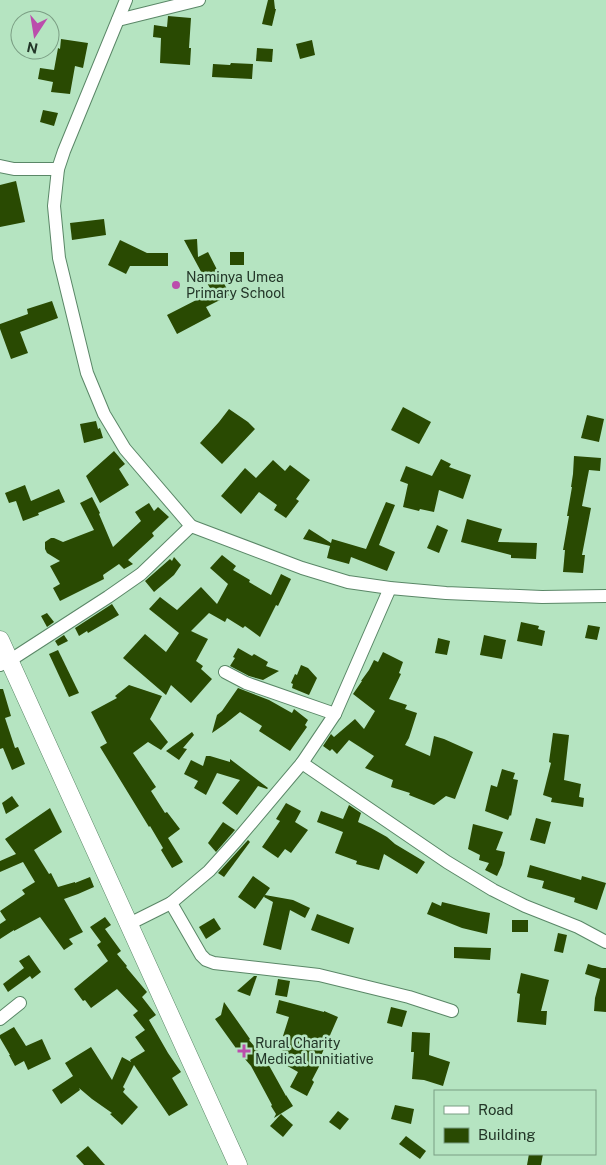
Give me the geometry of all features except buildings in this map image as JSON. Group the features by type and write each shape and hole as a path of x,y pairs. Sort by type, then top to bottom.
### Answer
{"main road":[{"path":"0,640 5,663 128,924 238,1165"}],"street":[{"path":"126,0 64,151 58,170 54,206 59,258 87,373 104,414 125,449 191,526 311,571 348,582 446,594 542,598 606,596"},
{"path":"118,20 199,0"},
{"path":"0,166 14,170 58,170"},
{"path":"5,663 141,574 191,526"},
{"path":"128,924 172,903 209,871 302,763 335,714 390,588"},
{"path":"225,672 246,683 335,714"},
{"path":"302,763 447,862 493,890 525,906 578,927 606,942"},
{"path":"172,903 200,955 206,960 214,963 319,975 409,997 452,1011"},
{"path":"0,1019 20,1003"}],"place":[{"name":"Naminya Umea Primary School","path":"176,285"},
{"name":"Rural Charity Medical Innitiative","path":"244,1051"}]}
